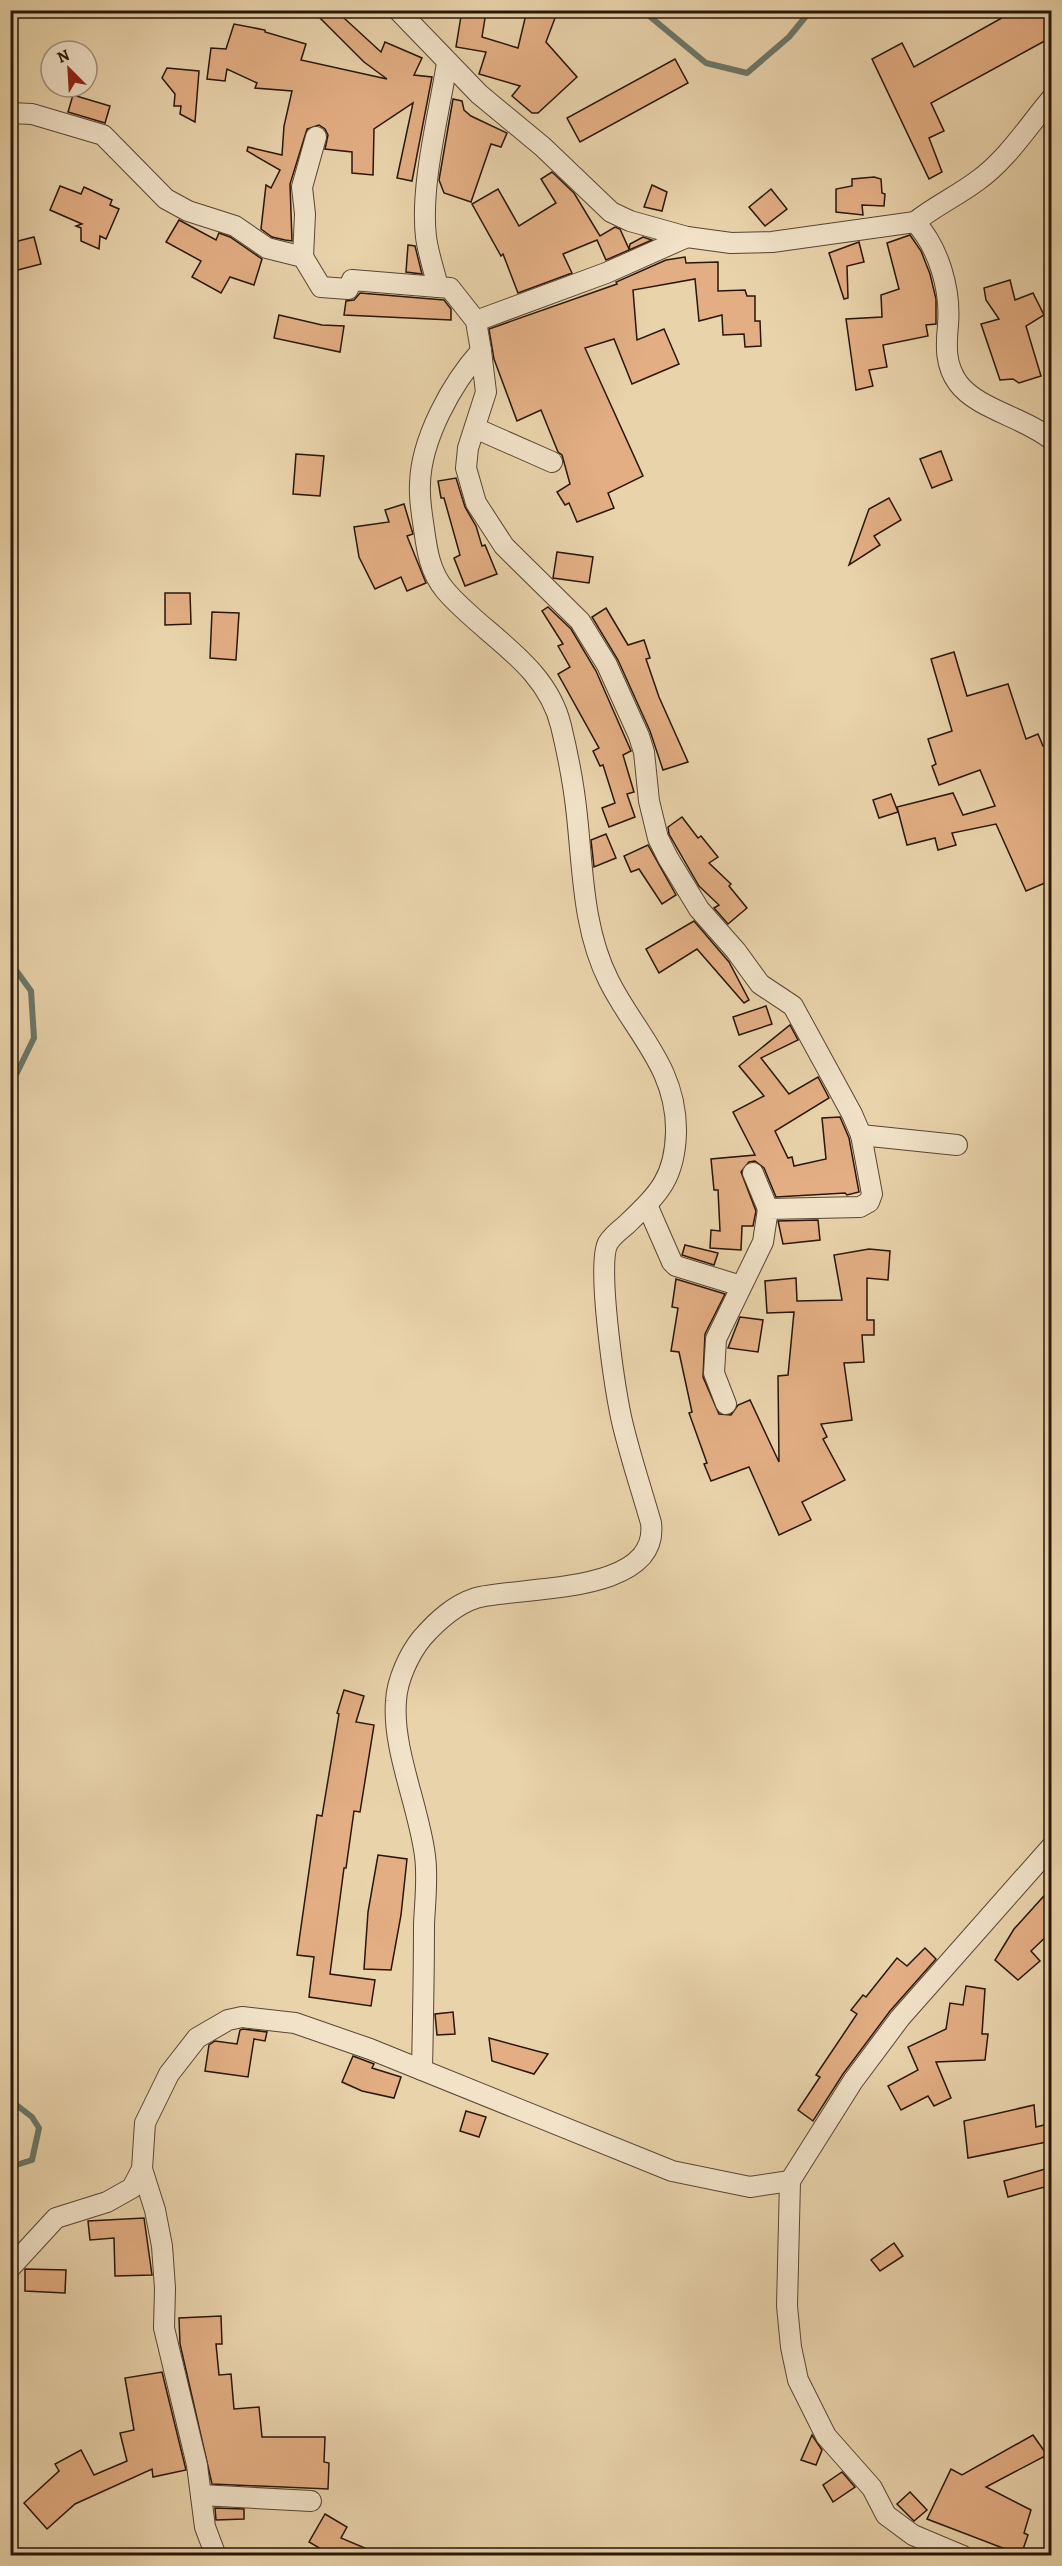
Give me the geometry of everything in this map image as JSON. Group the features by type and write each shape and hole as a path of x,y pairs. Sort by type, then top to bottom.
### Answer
{"street":[{"path":"398,10 447,63 612,212 630,221 687,237 731,243 772,242 915,222 939,203 977,182 1000,161 1052,98"},
{"path":"438,286 426,238 427,211 430,171 447,63"},
{"path":"10,113 32,114 103,135 166,199 188,211 235,226 267,248 303,257"},
{"path":"316,137 302,187 305,214 303,257 321,287 348,289 352,280 453,289 476,321 486,392 468,448 466,468 476,503 504,546 580,621 606,665 639,736 644,752 649,801 658,838 668,858 699,909 736,951 760,984 793,1006 861,1135 872,1194 866,1204 860,1207 768,1209"},
{"path":"915,222 929,241 942,274 946,292 948,325 946,337 950,370 970,396 1043,430 1052,440"},
{"path":"476,321 606,273 687,237"},
{"path":"422,2070 425,1859 418,1818 402,1760 396,1701 400,1681 422,1639 450,1610 478,1598 596,1582 630,1565 648,1544 651,1523 621,1416 604,1305 604,1255 608,1242 647,1204 669,1178 676,1133 675,1108 670,1084 662,1066 608,980 595,943 583,889 577,813 560,722 536,674 459,606 437,579 428,554 420,484 424,455 449,395 464,370 482,351"},
{"path":"475,428 552,462"},
{"path":"861,1135 957,1144"},
{"path":"726,1404 714,1373 713,1359 716,1339 763,1242 768,1209 753,1173"},
{"path":"647,1204 672,1262 741,1286"},
{"path":"963,2556 913,2535 886,2515 872,2488 826,2436 798,2380 790,2347 787,2306 790,2181 853,2081 900,2018 1052,1846"},
{"path":"216,2556 205,2527 197,2465 164,2328 165,2288 162,2246 155,2210 142,2169 145,2123 169,2074 197,2038 228,2020 242,2017 295,2023 422,2070 672,2171 750,2187 790,2181"},
{"path":"10,2268 56,2218 115,2199 132,2188 142,2169"},
{"path":"201,2496 311,2501"}],"building":[{"path":"312,10 351,10 344,18 381,52 385,42 422,58 414,75 432,77 412,181 397,178 413,103 374,129 373,175 352,173 352,152 325,149 328,135 325,129 319,125 307,129 290,184 292,241 272,237 261,229 266,185 271,188 280,170 247,151 248,147 282,155 284,126 292,91 255,88 257,83 227,69 225,81 207,79 211,48 226,49 234,24 265,30 265,32 306,44 301,60 387,79 364,62"},
{"path":"462,10 486,12 482,37 518,48 527,10 558,10 546,42 577,77 538,113 532,113 512,96 520,86 479,74 486,52 456,47"},
{"path":"1016,10 1052,10 1052,37 931,103 944,131 929,138 942,172 929,179 872,59 902,43 914,67"},
{"path":"675,59 688,83 580,142 567,118"},
{"path":"167,68 199,71 195,122 180,114 181,106 174,106 175,94 162,78"},
{"path":"72,99 86,99 110,106 105,123 68,112"},
{"path":"453,99 462,101 464,110 471,116 507,133 501,147 491,144 471,202 444,193 439,180"},
{"path":"552,172 574,193 600,236 615,227 620,229 629,249 630,244 643,237 652,240 606,260 597,240 563,254 572,273 518,293 503,254 501,256 472,204 498,189 519,226 556,203 541,179"},
{"path":"874,177 881,179 882,193 885,194 884,206 862,205 863,215 836,212 836,189 852,186 852,179"},
{"path":"652,185 667,192 662,211 644,207"},
{"path":"60,186 81,194 84,187 112,200 110,205 119,209 106,239 100,236 99,249 81,241 81,228 76,226 82,224 50,210"},
{"path":"771,189 787,209 765,226 749,207"},
{"path":"179,220 216,240 219,233 230,237 262,259 254,285 230,277 221,293 192,277 201,261 166,242"},
{"path":"910,235 921,251 930,274 936,299 936,324 926,325 928,336 883,345 887,367 869,370 873,386 856,390 846,319 882,317 881,295 899,289 887,243"},
{"path":"34,237 41,264 10,272 10,243"},
{"path":"859,242 864,262 847,266 848,298 844,299 829,253"},
{"path":"408,245 415,246 422,274 406,272"},
{"path":"685,257 686,263 718,262 718,291 745,290 747,296 755,296 755,321 760,321 761,346 745,347 744,334 723,335 722,315 699,321 695,279 633,290 637,340 664,329 679,364 632,384 614,339 585,348 643,476 608,493 614,508 577,522 569,503 565,505 557,492 570,484 562,455 558,452 541,410 517,421 494,359 489,329 617,284 616,282 666,260"},
{"path":"1010,280 1015,300 1033,293 1044,315 1026,326 1041,376 1019,383 1013,379 1000,380 981,324 999,319 986,300 984,288"},
{"path":"360,293 444,300 451,309 451,320 344,315 346,301 354,300"},
{"path":"279,315 322,325 344,326 340,352 274,338"},
{"path":"941,451 952,480 932,488 920,459"},
{"path":"296,454 324,456 320,496 293,494"},
{"path":"456,478 465,507 497,574 465,586 454,558 460,555 444,498 441,498 438,481"},
{"path":"889,498 901,520 874,536 880,545 849,565 869,509"},
{"path":"404,504 413,534 407,536 426,583 407,591 401,577 375,589 359,557 354,527 389,522 385,510"},
{"path":"557,552 593,557 589,583 553,578"},
{"path":"165,593 190,593 191,624 165,625"},
{"path":"548,607 571,629 596,671 631,751 623,755 634,792 627,794 635,817 609,827 602,808 615,803 603,765 600,766 593,751 599,748 558,674 570,667 558,646 563,644 542,611"},
{"path":"606,608 628,645 644,640 650,658 646,659 659,697 688,762 663,770 650,731 618,660 592,617"},
{"path":"212,612 239,613 236,660 210,658"},
{"path":"954,652 967,696 1008,684 1026,739 1038,734 1043,746 1052,742 1052,880 1026,891 996,824 952,833 956,845 938,850 935,838 907,845 897,807 953,793 963,815 995,806 980,770 939,785 932,766 936,764 928,739 952,731 931,659"},
{"path":"891,794 898,812 879,818 873,800"},
{"path":"682,817 698,838 701,836 718,857 709,863 731,884 729,886 747,908 728,924 714,908 719,905 699,886 669,834 668,827"},
{"path":"606,834 616,858 594,867 591,840"},
{"path":"648,845 676,895 662,904 639,869 631,872 624,856"},
{"path":"694,921 729,962 749,1000 744,1003 697,949 659,973 646,949"},
{"path":"766,1006 772,1024 739,1035 733,1017"},
{"path":"790,1025 798,1040 761,1058 789,1094 818,1077 829,1098 775,1131 788,1158 792,1157 794,1166 826,1159 822,1118 840,1117 849,1138 859,1192 847,1195 845,1193 776,1197 764,1168 755,1161 749,1162 741,1172 756,1211 753,1226 742,1226 741,1250 710,1248 711,1230 720,1231 718,1190 714,1190 711,1159 755,1155 733,1112 764,1096 739,1066"},
{"path":"818,1220 820,1240 783,1244 778,1221"},
{"path":"685,1245 718,1253 714,1265 682,1255"},
{"path":"869,1249 890,1251 888,1280 867,1278 867,1320 874,1320 874,1335 862,1335 864,1362 844,1363 852,1420 821,1424 827,1437 823,1439 845,1480 802,1502 811,1520 779,1535 749,1467 711,1481 704,1464 707,1463 689,1413 692,1412 679,1352 671,1351 678,1308 672,1307 676,1279 725,1294 705,1334 703,1377 719,1414 731,1415 738,1405 750,1400 779,1462 778,1376 788,1375 794,1312 767,1313 765,1281 796,1278 797,1301 842,1300 834,1255"},
{"path":"740,1317 763,1320 758,1352 728,1348"},
{"path":"344,1690 364,1696 356,1722 374,1725 360,1812 354,1811 330,1974 375,1980 371,2006 309,1997 314,1957 297,1955 317,1815 322,1816 339,1714 337,1713"},
{"path":"378,1855 407,1859 401,1915 391,1970 364,1969 368,1912"},
{"path":"1052,1887 1052,1931 1031,1951 1040,1961 1018,1980 995,1960 1014,1929"},
{"path":"925,1948 936,1959 890,2011 843,2074 813,2121 798,2110 820,2077 816,2075 857,2014 851,2010 863,1995 866,1997 897,1958 907,1966"},
{"path":"966,1986 985,1989 982,2034 988,2034 985,2060 936,2062 951,2098 934,2106 928,2096 901,2110 888,2086 918,2070 908,2047 946,2029 950,2003 963,2005"},
{"path":"453,2012 455,2034 437,2035 435,2014"},
{"path":"240,2030 267,2032 265,2041 254,2039 248,2077 205,2071 209,2045 215,2041 237,2044"},
{"path":"489,2038 548,2054 534,2074 492,2061"},
{"path":"353,2056 374,2064 372,2068 401,2077 394,2098 362,2091 342,2082"},
{"path":"1034,2105 1036,2127 1052,2123 1052,2141 968,2158 964,2121"},
{"path":"466,2111 486,2117 479,2137 460,2131"},
{"path":"1052,2167 1052,2185 1008,2197 1004,2181"},
{"path":"144,2218 152,2275 115,2276 114,2238 90,2240 88,2221"},
{"path":"894,2243 903,2256 880,2271 871,2260"},
{"path":"25,2269 66,2270 65,2293 25,2291"},
{"path":"221,2316 222,2344 216,2344 219,2375 231,2374 234,2409 259,2407 262,2437 325,2437 324,2462 329,2463 328,2489 212,2484 180,2344 179,2318"},
{"path":"162,2372 186,2470 153,2477 152,2469 75,2504 47,2529 24,2503 59,2471 55,2464 81,2450 94,2475 127,2461 120,2433 134,2430 125,2378"},
{"path":"812,2435 822,2450 816,2465 801,2460"},
{"path":"1033,2435 1047,2455 986,2487 1031,2510 1024,2533 1028,2535 1021,2555 927,2519 951,2469 962,2475"},
{"path":"842,2472 855,2487 833,2502 823,2485"},
{"path":"910,2492 927,2510 914,2521 897,2504"},
{"path":"215,2508 244,2509 244,2519 216,2520"},
{"path":"325,2514 347,2527 341,2538 384,2556 333,2556 309,2542"}],"waterway":[{"path":"642,10 706,63 747,73 789,37 811,10"},
{"path":"10,962 31,991 34,1038 10,1087"},
{"path":"10,2100 32,2117 39,2128 32,2160 10,2167"}]}
